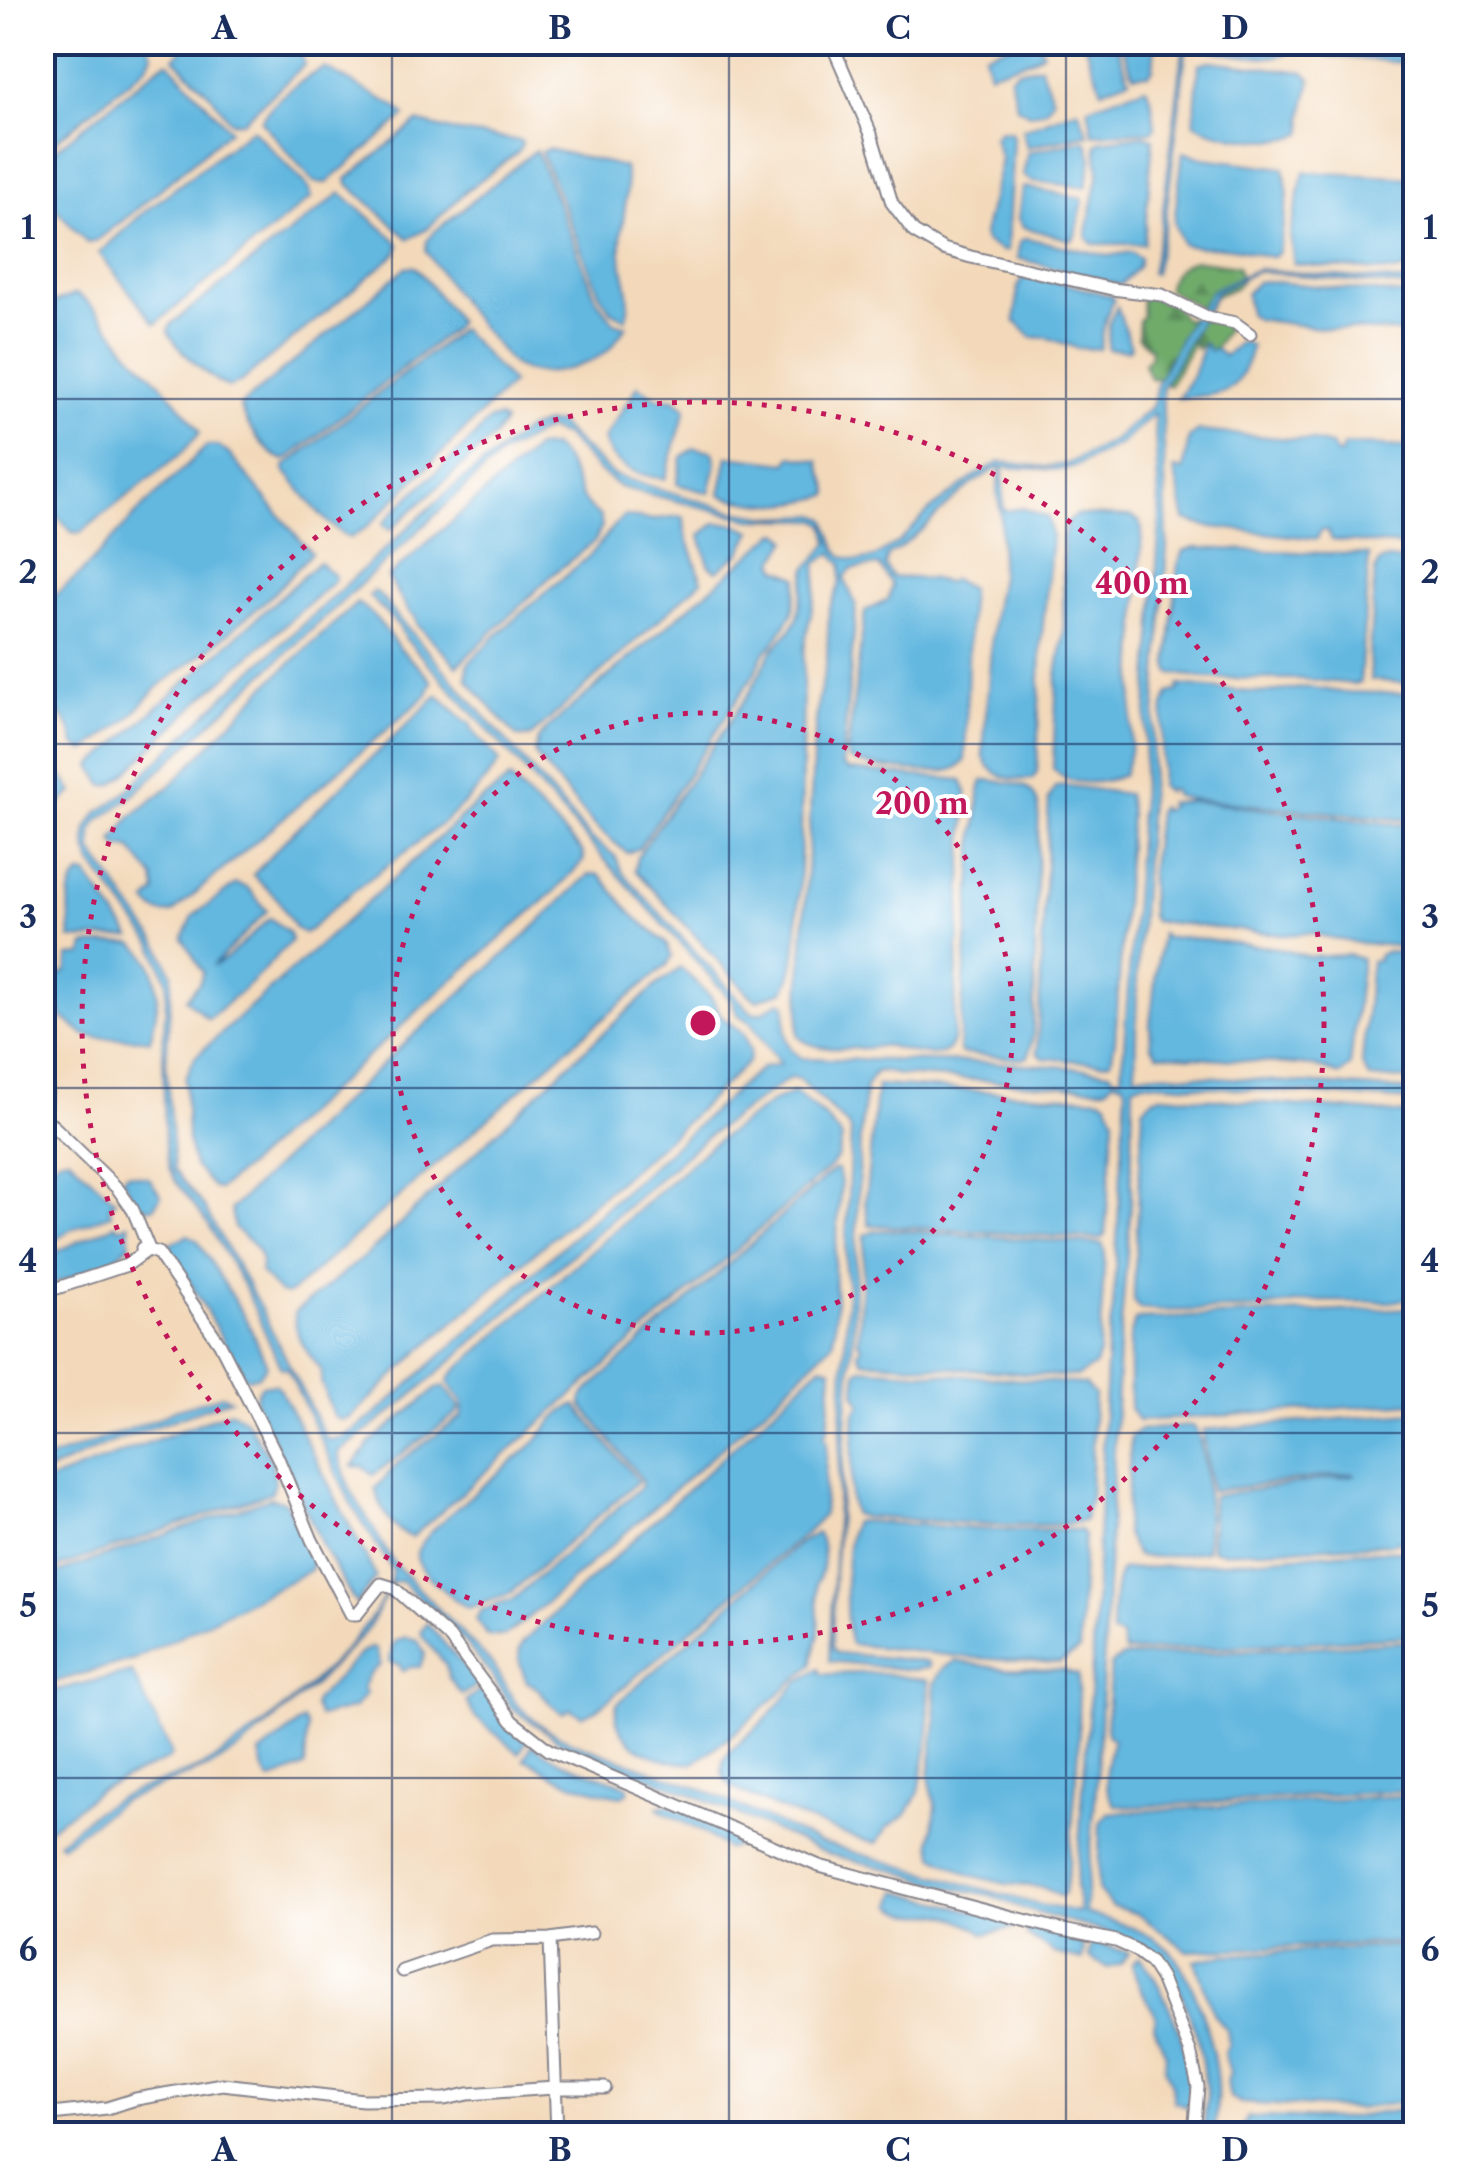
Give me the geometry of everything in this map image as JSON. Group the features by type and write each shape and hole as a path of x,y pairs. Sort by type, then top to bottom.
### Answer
{"street":[{"path":"831,42 872,134 892,203 914,232 942,249 1112,289 1162,295 1207,317 1235,323 1250,334"},
{"path":"42,974 52,1015 44,1116 118,1189 133,1210 145,1248 166,1264 220,1344 351,1614 357,1614 376,1588 390,1586 449,1637 512,1721 549,1750 819,1866 1116,1941 1134,1949 1151,1962 1160,1978 1190,2051 1198,2087 1194,2134"},
{"path":"42,1293 127,1265 145,1248"},
{"path":"402,1971 492,1940 550,1940 591,1933"},
{"path":"550,1940 557,2134"},
{"path":"42,2115 106,2108 222,2084 363,2100 445,2099 554,2088 605,2088"}],"green space":[{"path":"1194,260 1237,266 1242,280 1235,288 1215,296 1207,312 1167,289 1176,270"},
{"path":"1149,296 1173,304 1185,320 1192,317 1230,323 1215,349 1210,351 1204,343 1196,349 1194,341 1169,386 1156,378 1150,379 1144,363 1151,349 1138,337 1143,316 1141,299"}],"water":[{"path":"43,42 148,43 152,54 146,67 43,151"},
{"path":"189,43 278,43 302,55 304,65 243,121 231,122 174,58"},
{"path":"1015,43 1039,43 1043,52 989,73 984,54"},
{"path":"1084,43 1116,43 1129,79 1102,90"},
{"path":"1121,43 1155,43 1149,74 1133,75"},
{"path":"1184,43 1165,224 1154,274 1151,273 1161,226"},
{"path":"1198,43 1291,43 1288,52 1281,55 1257,57 1216,51"},
{"path":"1297,43 1415,43 1415,64 1313,54"},
{"path":"1210,61 1304,72 1311,79 1303,116 1304,132 1281,139 1250,139 1218,133 1194,123 1199,64"},
{"path":"165,62 230,130 130,215 87,243 43,194 43,159"},
{"path":"1040,66 1053,99 1046,110 1029,114 1017,107 1010,77 1018,70"},
{"path":"325,68 396,107 405,116 327,183 314,182 261,121 289,90"},
{"path":"1146,87 1151,97 1155,127 1152,131 1093,134 1088,107"},
{"path":"1078,109 1088,134 1027,147 1022,130"},
{"path":"417,122 522,144 519,151 466,191 428,228 409,239 347,179"},
{"path":"252,129 306,184 312,197 155,324 99,253 143,213"},
{"path":"999,131 1011,132 1013,137 1007,251 985,242 983,235 1001,160 994,137"},
{"path":"1144,135 1153,138 1144,244 1093,244 1086,237 1099,172 1096,146 1100,141"},
{"path":"1083,140 1092,159 1086,187 1031,181 1023,175 1028,152"},
{"path":"548,149 624,167 621,256 628,295 626,319 611,311 600,295 541,152"},
{"path":"536,150 597,300 614,322 627,326 597,358 572,368 545,372 532,372 510,362 462,304 426,251 434,232"},
{"path":"1183,152 1284,168 1288,196 1279,252 1273,257 1232,248 1182,244 1174,223"},
{"path":"1304,172 1415,178 1415,258 1404,269 1394,272 1294,264 1290,235"},
{"path":"1025,187 1081,198 1071,240 1023,227 1018,219"},
{"path":"341,193 396,240 397,253 243,380 230,387 214,379 172,338 168,331 172,323"},
{"path":"1026,238 1108,256 1131,252 1140,258 1138,267 1120,285 1017,258 1020,241"},
{"path":"406,267 415,267 420,272 458,321 454,328 290,457 285,460 270,452 252,430 240,406"},
{"path":"1257,269 1415,283 1415,288 1257,271 1216,292 1162,387 1167,544 1137,974 1135,1075 1159,1073 1416,1091 1415,1101 1142,1082 1133,1085 1131,1205 1119,1348 1098,1766 1085,1913 1150,1936 1169,1950 1186,1974 1214,2058 1214,2134 1203,2134 1207,2095 1198,2038 1178,1985 1165,1963 1144,1946 990,1895 828,1854 687,1792 563,1744 511,1707 491,1674 459,1636 401,1581 393,1582 367,1630 315,1684 239,1750 211,1766 120,1802 62,1845 58,1842 106,1805 206,1764 286,1706 370,1619 386,1592 392,1569 352,1506 247,1292 207,1222 169,1167 163,1049 167,981 153,945 92,864 86,845 87,829 96,814 123,795 445,494 526,430 557,423 613,475 733,511 771,517 817,515 826,519 836,549 843,557 858,561 873,558 900,541 929,511 979,473 1001,462 1045,467 1067,464 1114,440 1153,405 1157,383 1187,326 1212,290","holes":["1154,413 1160,521 1122,1076 1034,1065 802,1058 788,1041 786,1004 781,1001 761,1013 752,1013 622,872 615,856 591,838 378,594 374,591 369,596 733,1002 737,1014 751,1023 780,1064 763,1067 745,1082 375,1415 342,1438 327,1440 204,1207 174,1170 166,1062 172,974 160,947 92,851 92,831 98,821 131,797 500,455 547,429 565,436 620,487 750,519 818,520 825,525 829,543 807,568 797,618 791,629 771,652 750,692 637,857 635,870 756,1000 784,991 794,962 797,929 805,644 816,564 832,553 842,564 840,584 829,610 827,661 814,743 798,1036 830,1048 887,1046 917,1053 941,1053 953,1041 967,793 962,780 848,770 842,765 856,605 844,578 852,569 879,565 892,585 888,600 865,611 847,754 850,760 916,771 957,768 965,761 970,589 952,579 946,583 892,577 885,566 888,555 970,486 1001,467 997,492 1001,514 1000,576 983,754 996,773 1033,779 1037,772 1041,643 1052,538 1048,518 1023,508 1003,508 1003,467 1059,470 1076,466 1122,443","875,1072 1098,1088 1106,1088 1114,1080 1124,1083 1126,1088 1076,1886 1080,1912 1039,1905 818,1842 701,1789 546,1729 517,1705 492,1664 393,1562 349,1487 338,1453 406,1401 706,1137 791,1077 799,1079 851,1133 845,1269 848,1288 829,1661 911,1670 929,1668 929,1663 922,1661 836,1653 832,1647 834,1573 853,1337 860,1135 866,1086"]},
{"path":"1023,277 1048,279 1112,296 1100,349 1031,337 1015,321 1018,287"},
{"path":"1257,282 1415,296 1415,333 1320,328 1256,319 1249,314 1246,294"},
{"path":"76,294 101,316 200,432 182,453 80,533 72,532 42,500 43,314 53,303"},
{"path":"1117,307 1131,347 1128,350 1108,349 1109,323"},
{"path":"461,329 512,383 367,527 350,538 341,533 323,517 285,466"},
{"path":"1241,341 1251,346 1242,375 1235,383 1218,393 1178,398 1193,375 1204,343 1210,351 1215,349 1224,356"},
{"path":"638,386 658,398 675,399 686,408 665,479 619,463 604,439"},
{"path":"499,418 504,422 494,437 390,530 383,524 489,420"},
{"path":"1198,431 1313,441 1331,445 1337,454 1341,454 1343,446 1415,447 1415,547 1332,540 1328,531 1321,530 1317,539 1205,526 1185,520 1174,469 1183,471 1189,438"},
{"path":"207,446 218,446 229,454 311,553 274,593 224,637 158,687 128,719 85,751 75,745 64,719 43,699 43,606"},
{"path":"551,447 567,463 584,501 600,516 602,526 595,541 552,575 457,666 417,624 388,577 536,448"},
{"path":"694,448 713,451 716,464 709,493 677,484 682,457"},
{"path":"728,456 787,463 792,456 819,461 829,495 778,504 726,497 720,494"},
{"path":"1076,515 1132,517 1139,521 1142,530 1130,752 1123,775 1096,782 1067,779 1053,768 1057,675 1064,633 1063,538 1067,523"},
{"path":"625,516 650,520 684,518 702,581 530,737 517,737 467,679 467,665 589,556"},
{"path":"716,523 735,524 752,531 741,552 717,571 709,565 700,536"},
{"path":"776,533 788,540 775,561 778,569 798,577 792,614 639,848 627,853 594,825 539,760 535,753 538,739"},
{"path":"1195,548 1369,555 1360,682 1205,678 1171,673 1168,665 1178,564 1184,551"},
{"path":"319,562 335,577 334,581 199,701 125,774 112,785 103,785 92,766"},
{"path":"1379,562 1415,562 1415,684 1371,680 1375,571"},
{"path":"357,603 432,682 426,696 172,913 155,910 147,902 156,892 154,878 130,848 118,848 113,841 131,817 169,787 274,678"},
{"path":"1179,685 1261,693 1309,687 1415,694 1415,821 1191,799 1175,796 1172,790 1167,792 1160,786 1164,706 1169,693 1179,690"},
{"path":"438,695 470,722 472,730 500,761 481,786 435,830 358,887 311,929 304,933 295,928 278,899 253,875"},
{"path":"48,756 73,792 57,806 48,792 43,792 43,762"},
{"path":"510,779 582,851 584,860 555,891 246,1167 219,1189 214,1188 194,1166 187,1139 185,1079 195,1057 475,805"},
{"path":"983,781 1027,788 1039,808 1033,1036 1028,1057 1022,1059 965,1054 959,1048 979,793"},
{"path":"1055,787 1127,794 1130,815 1115,1040 1111,1061 1101,1063 1043,1058 1037,1053 1049,799"},
{"path":"1190,801 1415,826 1415,948 1351,942 1310,933 1286,935 1154,921 1150,876 1157,812 1160,807 1162,811 1169,807 1167,803"},
{"path":"82,874 87,875 131,937 70,939 70,895"},
{"path":"596,874 632,914 666,943 672,957 667,965 295,1289 287,1295 280,1293 260,1272 260,1257 254,1246 234,1228 231,1209 407,1041 589,875"},
{"path":"236,884 248,888 267,911 213,966 270,918 289,933 291,941 254,980 208,1019 186,999 203,972 183,939 193,916"},
{"path":"1161,933 1165,938 1277,948 1309,957 1347,955 1362,959 1350,1066 1340,1075 1314,1066 1157,1054 1151,1045 1150,1024"},
{"path":"132,943 143,952 155,974 157,1001 150,1040 81,1033 62,1018 51,975 67,971 69,956 83,955 85,945"},
{"path":"1384,952 1415,953 1415,1080 1369,1078 1362,1064 1371,961 1378,961"},
{"path":"681,968 711,997 722,1017 744,1034 749,1061 672,1135 422,1349 350,1418 341,1420 333,1416 321,1381 322,1371 299,1337 295,1312 370,1252 569,1064"},
{"path":"877,1085 1107,1101 1114,1118 1105,1236 1100,1239 869,1225 865,1203"},
{"path":"795,1092 825,1117 842,1138 838,1157 830,1167 412,1537 398,1530 375,1489 399,1462 462,1416 463,1404 448,1382 452,1374 710,1146 773,1101"},
{"path":"1163,1095 1415,1115 1415,1298 1391,1302 1312,1301 1257,1309 1140,1309 1134,1301 1134,1288 1143,1108"},
{"path":"68,1157 115,1200 109,1207 111,1214 72,1229 43,1248 43,1174 58,1159"},
{"path":"833,1170 838,1170 841,1183 833,1342 774,1401 546,1603 505,1636 488,1636 476,1619 482,1610 512,1600 642,1486 641,1479 582,1405 587,1391"},
{"path":"127,1173 149,1178 161,1196 153,1208 139,1208 122,1178"},
{"path":"116,1224 119,1228 129,1224 130,1244 113,1261 43,1288 43,1258"},
{"path":"894,1230 1102,1244 1105,1251 1095,1365 1078,1376 1056,1376 863,1361 858,1342 865,1235"},
{"path":"188,1235 198,1241 248,1323 267,1365 258,1376 247,1378 242,1374 191,1284 163,1247"},
{"path":"1415,1308 1415,1403 1138,1421 1130,1408 1130,1337 1135,1320"},
{"path":"822,1365 832,1369 828,1429 824,1435 827,1441 823,1514 812,1528 595,1711 582,1716 570,1709 563,1713 557,1710 527,1682 519,1657 523,1642"},
{"path":"861,1368 1084,1384 1094,1395 1090,1498 1084,1521 1001,1525 854,1514 850,1497 855,1413 861,1404 855,1392 857,1371"},
{"path":"275,1384 376,1577 356,1604 324,1549 258,1407 255,1398 261,1386"},
{"path":"444,1386 460,1407 456,1414 373,1475 363,1467 353,1466 371,1442"},
{"path":"222,1395 230,1399 115,1441 43,1473 43,1461"},
{"path":"576,1405 638,1481 508,1595 468,1608 422,1568 417,1553 422,1543 530,1447 557,1417"},
{"path":"231,1411 245,1420 272,1461 272,1492 43,1573 43,1483"},
{"path":"1413,1413 1416,1536 1391,1544 1223,1552 1211,1549 1212,1496 1354,1475 1211,1491 1203,1430"},
{"path":"1193,1426 1204,1466 1206,1551 1137,1556 1125,1532 1131,1436 1140,1430"},
{"path":"270,1498 285,1502 311,1555 311,1570 134,1659 43,1685 43,1578"},
{"path":"854,1522 981,1529 1080,1530 1084,1535 1079,1650 1060,1663 851,1644 847,1563"},
{"path":"817,1533 823,1558 816,1584 819,1632 812,1665 694,1763 653,1756 629,1741 616,1718 617,1704 799,1543"},
{"path":"1361,1551 1415,1551 1415,1636 1135,1652 1124,1651 1121,1637 1112,1634 1114,1592 1121,1570"},
{"path":"427,1623 479,1684 462,1695 449,1679 446,1665 423,1637 421,1632"},
{"path":"405,1637 418,1640 425,1654 420,1667 402,1671 400,1665 389,1662 394,1642"},
{"path":"1415,1641 1415,1790 1129,1807 1115,1805 1110,1797 1106,1773 1113,1739 1106,1728 1111,1665 1122,1657"},
{"path":"370,1648 376,1649 380,1665 369,1674 362,1688 366,1694 354,1708 319,1717 315,1701"},
{"path":"955,1661 1003,1669 1062,1670 1078,1675 1079,1748 1068,1874 1061,1897 1042,1887 970,1875 935,1856 931,1843 936,1807 929,1777 936,1722 934,1684 942,1669"},
{"path":"819,1669 821,1674 878,1673 928,1680 929,1735 919,1792 907,1814 888,1827 877,1843 756,1799 730,1785 722,1772 730,1751 765,1720 799,1681"},
{"path":"132,1672 171,1752 169,1759 99,1790 43,1833 43,1693"},
{"path":"479,1691 485,1692 527,1741 519,1753 475,1717 466,1701"},
{"path":"303,1720 307,1728 305,1767 270,1781 260,1754"},
{"path":"532,1745 563,1763 628,1786 628,1792 622,1796 605,1793 551,1775 524,1759"},
{"path":"1415,1795 1415,1942 1188,1951 1138,1914 1111,1906 1098,1890 1100,1823 1108,1813"},
{"path":"669,1805 732,1836 736,1847 726,1849 658,1807"},
{"path":"898,1891 1015,1922 1017,1927 985,1934 952,1916 904,1911 893,1905"},
{"path":"1026,1926 1080,1939 1082,1960 1055,1953 1027,1935"},
{"path":"1092,1942 1129,1953 1121,1964 1108,1968 1089,1957"},
{"path":"1415,1945 1415,2100 1358,2109 1239,2103 1230,2097 1230,2073 1224,2053 1229,2044 1227,2030 1214,2015 1195,1961 1226,1955"},
{"path":"1139,1957 1169,2006 1186,2053 1192,2094 1188,2107 1174,2101 1165,2067 1166,2054 1154,2026 1156,2016 1132,1964"},
{"path":"1415,2108 1415,2134 1238,2134 1248,2117 1339,2119"}]}
